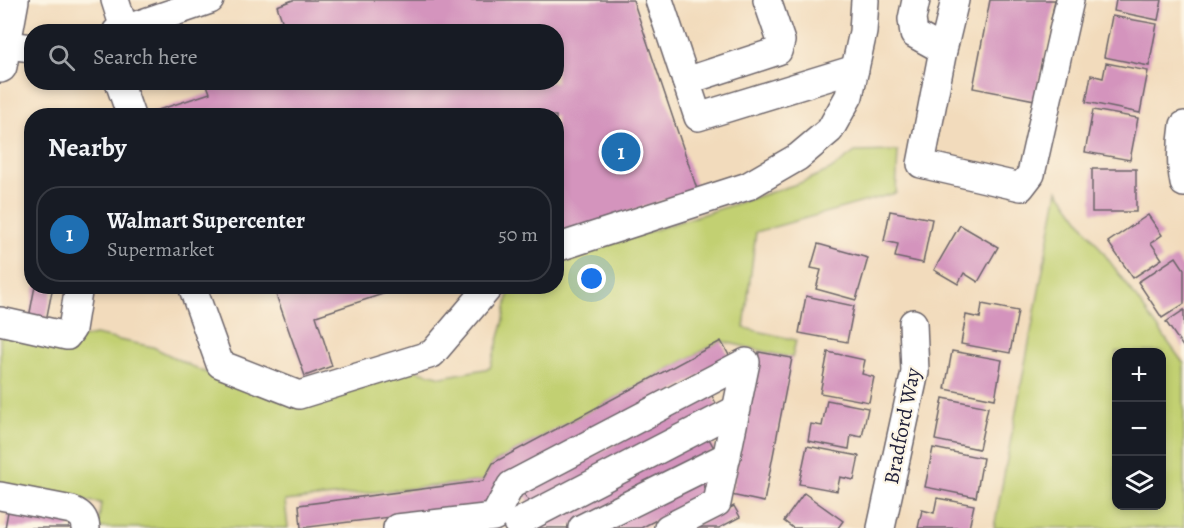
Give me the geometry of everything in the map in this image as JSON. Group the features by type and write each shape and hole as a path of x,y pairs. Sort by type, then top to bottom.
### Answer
{"main road":[{"path":"9,50 12,0"}],"street":[{"path":"115,0 119,24"},
{"path":"138,24 210,0"},
{"path":"659,0 698,117 855,69"},
{"path":"686,81 778,51 781,41 767,0"},
{"path":"564,245 748,186 798,157 830,130 849,96 864,32 865,0"},
{"path":"916,0 912,19 914,34 943,50"},
{"path":"956,0 943,50 921,164 1021,187 1031,174 1070,0"},
{"path":"122,90 128,108"},
{"path":"1184,125 1181,165 1184,183"},
{"path":"0,321 67,336 72,329 78,294"},
{"path":"195,294 220,364 299,395 432,354 483,294"},
{"name":"Bradford Way","path":"881,528 915,372 913,323"},
{"path":"397,528 494,517 511,485 746,362 717,502 668,528"},
{"path":"511,485 518,525 737,409"},
{"path":"582,528 727,456"},
{"path":"0,496 72,510 84,519 86,528"}],"green space":[{"path":"898,151 896,193 756,232 744,328 796,340 792,358 721,341 493,463 483,481 285,501 288,528 98,528 101,503 0,488 0,329 67,341 95,335 153,347 199,370 300,407 415,370 442,377 490,368 503,324 509,294 564,294 564,259 800,183 830,170 855,152"},
{"path":"1058,190 1184,364 1184,528 994,528"}],"building":[{"path":"293,0 633,0 697,189 564,233 564,108 164,108 210,93 209,90 564,90 564,24 283,24 277,6"},
{"path":"990,0 1055,0 1035,100 973,88"},
{"path":"1116,0 1162,0 1158,20 1114,11"},
{"path":"1112,16 1157,24 1149,66 1104,57"},
{"path":"1106,63 1148,71 1140,113 1086,102 1091,75 1103,78"},
{"path":"1093,110 1138,118 1130,160 1085,152"},
{"path":"1092,169 1136,169 1136,212 1092,212"},
{"path":"890,211 932,219 923,263 895,257 898,244 884,241"},
{"path":"1148,215 1162,235 1151,243 1162,259 1133,278 1108,242"},
{"path":"960,225 998,247 978,282 964,273 958,284 934,270"},
{"path":"818,244 868,258 856,300 816,289 821,270 811,268"},
{"path":"1176,257 1184,269 1184,304 1162,318 1138,282"},
{"path":"33,294 51,294 45,326 28,323"},
{"path":"276,294 383,294 316,316 332,366 305,376"},
{"path":"806,296 854,306 847,342 799,333"},
{"path":"982,304 1018,311 1010,353 961,344 966,315 980,318"},
{"path":"1184,310 1184,348 1166,322"},
{"path":"721,341 730,357 487,505 301,528 299,505 483,481 493,463"},
{"path":"952,351 1002,360 995,399 945,389"},
{"path":"759,352 792,358 764,502 731,495"},
{"path":"828,352 865,360 862,374 874,377 869,402 820,393"},
{"path":"711,394 719,409 532,507 523,492"},
{"path":"943,398 988,407 979,449 935,440"},
{"path":"827,400 868,408 862,437 851,435 849,449 808,441 811,424 822,426"},
{"path":"707,435 715,450 567,528 529,528"},
{"path":"807,446 859,456 854,480 840,477 837,491 799,484"},
{"path":"933,448 983,458 976,497 925,487"},
{"path":"699,477 708,493 641,528 603,528"},
{"path":"804,493 843,521 838,528 793,528 784,521"},
{"path":"937,498 974,505 969,528 918,528 922,510 934,513"},
{"path":"9,506 71,517 69,528 5,528"},
{"path":"734,506 740,517 719,528 692,528"}],"place":[{"name":"Walmart Supercenter","path":"621,152"}]}
